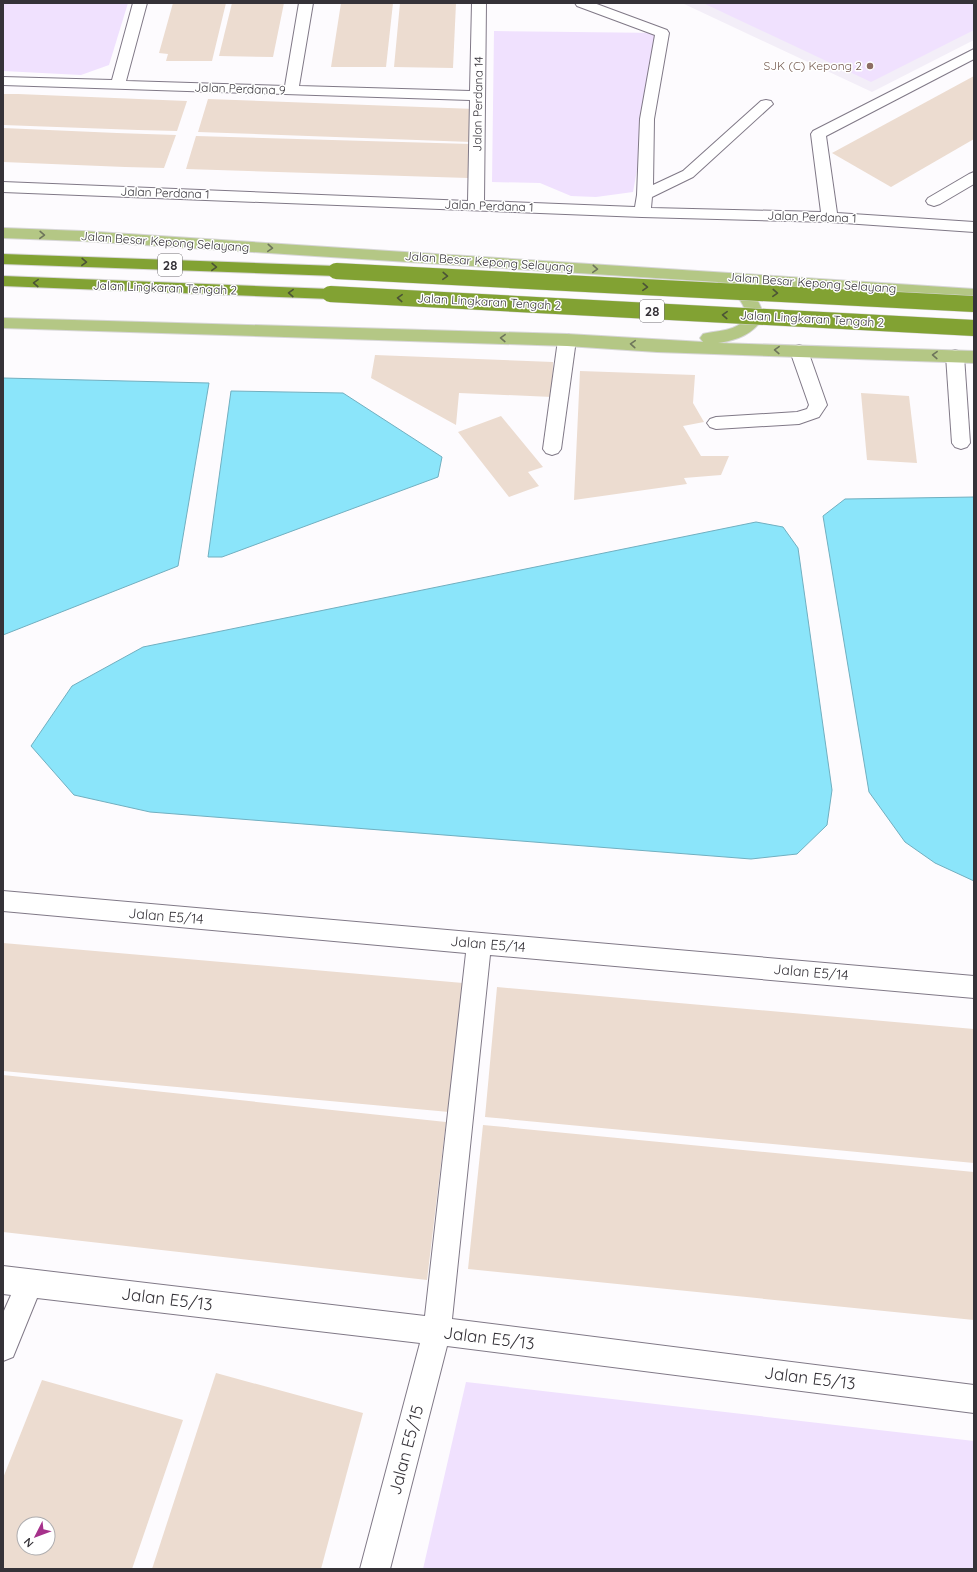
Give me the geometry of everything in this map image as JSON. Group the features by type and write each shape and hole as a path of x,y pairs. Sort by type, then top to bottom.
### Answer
{"highway":[{"name":"Jalan Lingkaran Tengah 2","path":"3,259 336,271 974,304"},
{"name":"Jalan Lingkaran Tengah 2","path":"3,281 330,294 974,328"}],"main road":[{"name":"Jalan Besar Kepong Selayang","path":"3,233 82,236 974,294"},
{"path":"657,346 737,333 751,326 756,317 753,304 745,293 727,284 679,275"},
{"path":"3,323 567,340 657,346 974,357"}],"street":[{"path":"118,85 140,3"},
{"path":"291,90 306,3"},
{"name":"Jalan Perdana 14","path":"476,205 479,3"},
{"path":"582,3 662,33 647,119 646,195 642,212"},
{"path":"830,217 818,134 974,53"},
{"name":"Jalan Perdana 9","path":"3,81 478,96"},
{"path":"646,195 688,174 766,104"},
{"path":"934,201 974,177"},
{"name":"Jalan Perdana 1","path":"3,187 642,212 830,217 974,227"},
{"path":"552,449 567,340"},
{"path":"716,423 799,418 813,413 818,405 799,350"},
{"path":"955,356 961,443"},
{"name":"Jalan E5/14","path":"3,901 974,987"},
{"name":"Jalan E5/15","path":"375,1569 438,1331 479,943"},
{"path":"3,1346 16,1281"},
{"name":"Jalan E5/13","path":"16,1281 438,1331 974,1399"}],"shaded area":[{"path":"3,3 128,3 109,65 81,75 3,71"},
{"name":"SJK (C) Kepong 2","path":"682,3 974,3 974,40 872,92"},
{"name":"SJK (C) Kepong 2","path":"703,3 974,3 974,30 871,82"},
{"path":"494,31 662,33 633,192 596,197 571,196 540,183 492,182"},
{"path":"466,1382 974,1441 974,1569 423,1569"}],"water":[{"path":"3,378 209,383 178,566 3,635"},
{"path":"231,391 343,393 442,457 438,477 222,557 208,557"},
{"path":"974,497 974,881 935,863 905,842 869,792 823,516 845,499"},
{"path":"756,522 783,527 798,548 832,790 827,825 797,854 751,859 150,812 74,795 31,746 72,686 143,647"}],"building":[{"path":"173,3 226,3 212,61 166,61 168,54 159,53"},
{"path":"232,3 284,3 273,57 219,56"},
{"path":"341,3 393,3 386,67 331,67"},
{"path":"400,3 456,3 453,68 394,67"},
{"path":"974,76 974,139 891,187 832,153"},
{"path":"3,94 187,101 177,131 3,125"},
{"path":"208,99 475,109 471,142 198,132"},
{"path":"3,128 176,135 164,168 125,167 3,162"},
{"path":"196,136 471,144 468,178 186,169"},
{"path":"375,355 553,362 552,397 459,393 456,425 371,378"},
{"path":"580,371 695,375 693,403 704,422 683,426 701,456 729,456 721,475 684,478 687,484 574,500"},
{"path":"861,393 909,396 917,463 867,460"},
{"path":"501,416 543,467 528,472 539,486 509,497 458,432"},
{"path":"3,943 463,983 449,1112 3,1071"},
{"path":"497,987 974,1029 974,1163 485,1117"},
{"path":"3,1075 446,1122 427,1280 3,1232"},
{"path":"483,1125 974,1172 974,1320 468,1269"},
{"path":"216,1373 363,1413 321,1569 152,1569"},
{"path":"42,1380 183,1420 132,1569 3,1569 3,1478"}],"place":[{"name":"SJK (C) Kepong 2","path":"870,66"}]}
